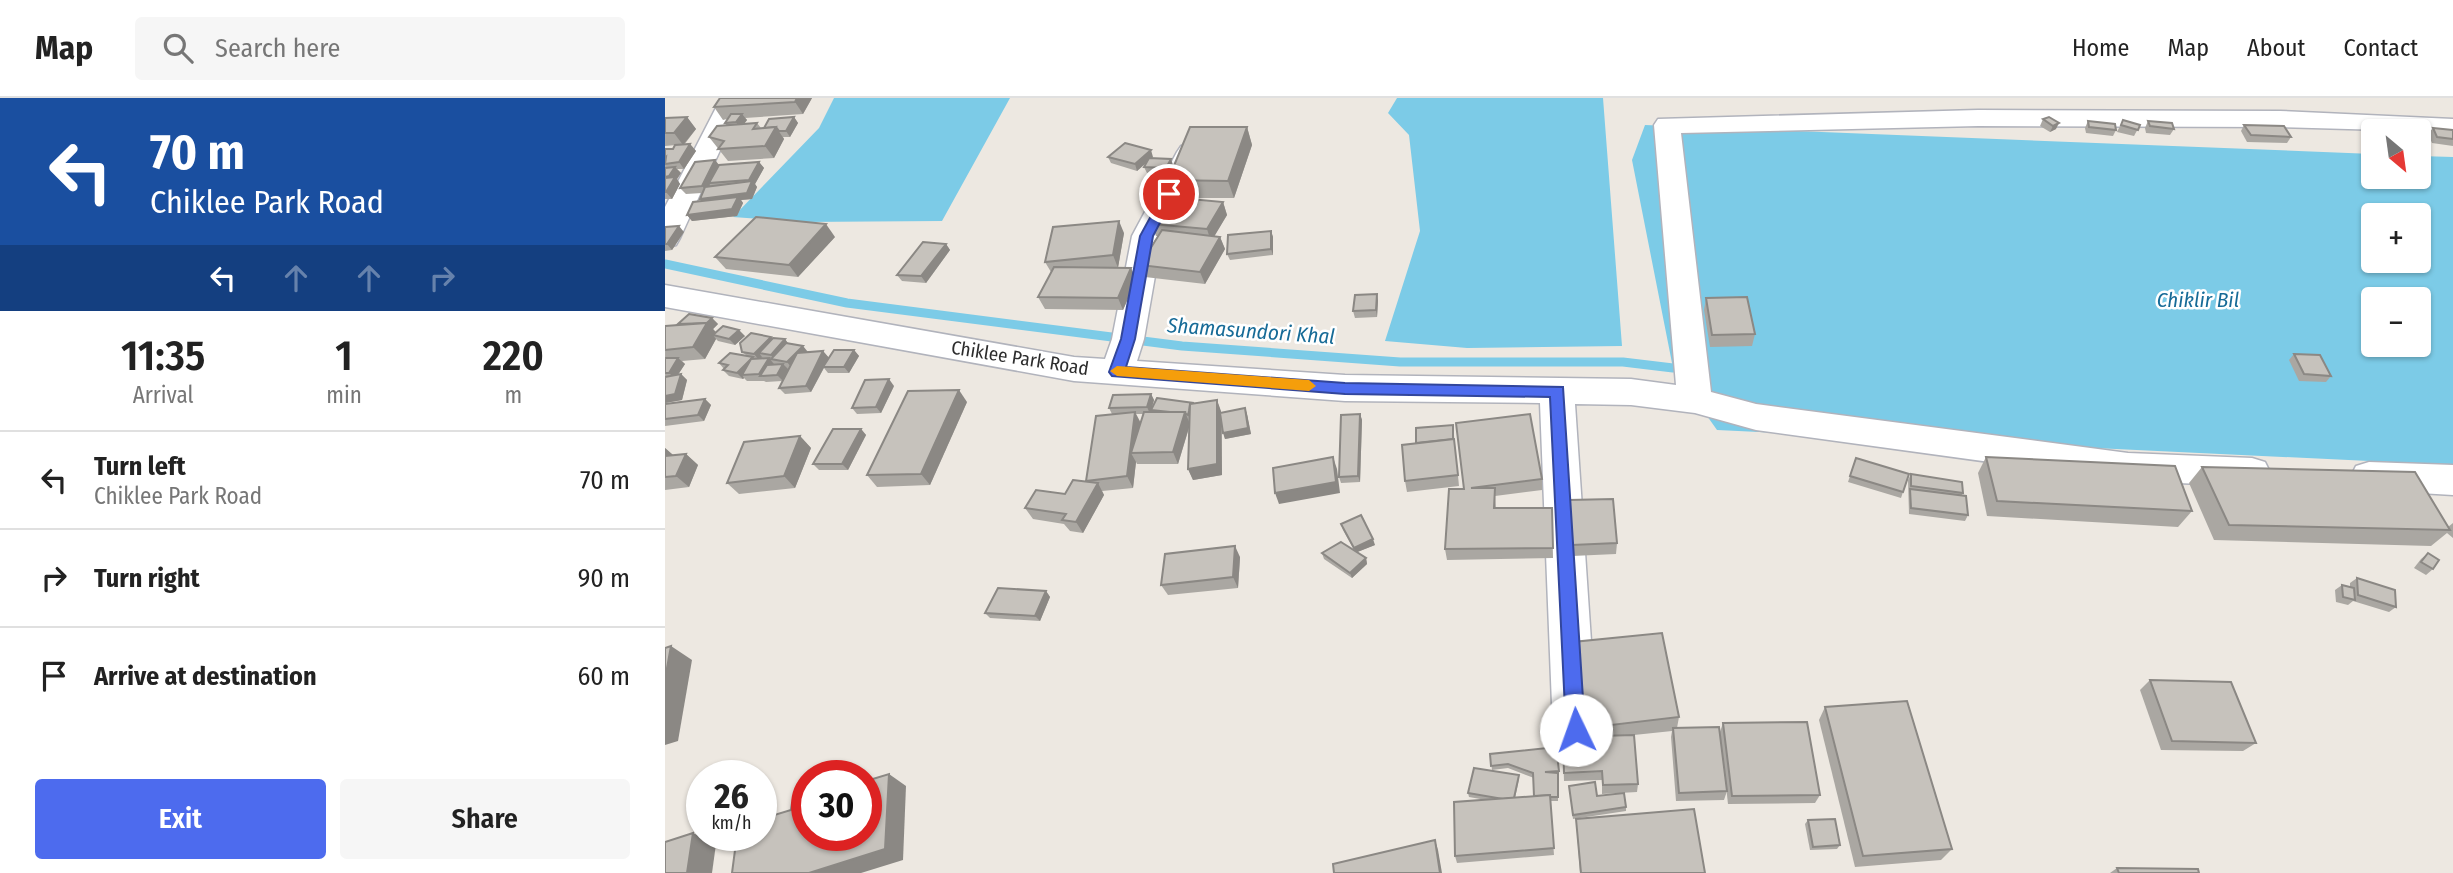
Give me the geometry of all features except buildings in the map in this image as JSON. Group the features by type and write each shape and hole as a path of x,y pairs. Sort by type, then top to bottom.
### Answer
{"street":[{"path":"665,237 734,98"},
{"path":"1695,400 1667,125 1978,118 2280,119 2453,127"},
{"path":"1117,372 1128,339 1147,236 1191,152"},
{"name":"Chiklee Park Road","path":"665,296 1074,369 1345,388 1630,392 1695,400 1756,417 2128,467 2291,473"},
{"path":"1557,391 1576,730"},
{"path":"2331,475 2453,480"}],"water":[{"path":"834,98 1010,98 942,221 802,222 733,217 819,128"},
{"path":"1397,98 1603,98 1622,346 1467,348 1385,341 1420,231 1409,135 1388,113"},
{"name":"Chiklir Bil","path":"1645,125 2361,154 2361,189 2431,189 2431,156 2453,157 2453,465 1717,430 1673,368 1632,160"}],"waterway":[{"name":"Shamasundori Khal","path":"665,264 847,303 1182,346 1400,362 1623,362 1673,368"}],"slow traffic":[{"path":"1117,371 1309,386"}],"route":[{"path":"1169,194 1147,236 1128,339 1117,372 1345,388 1557,391 1576,730"}]}
